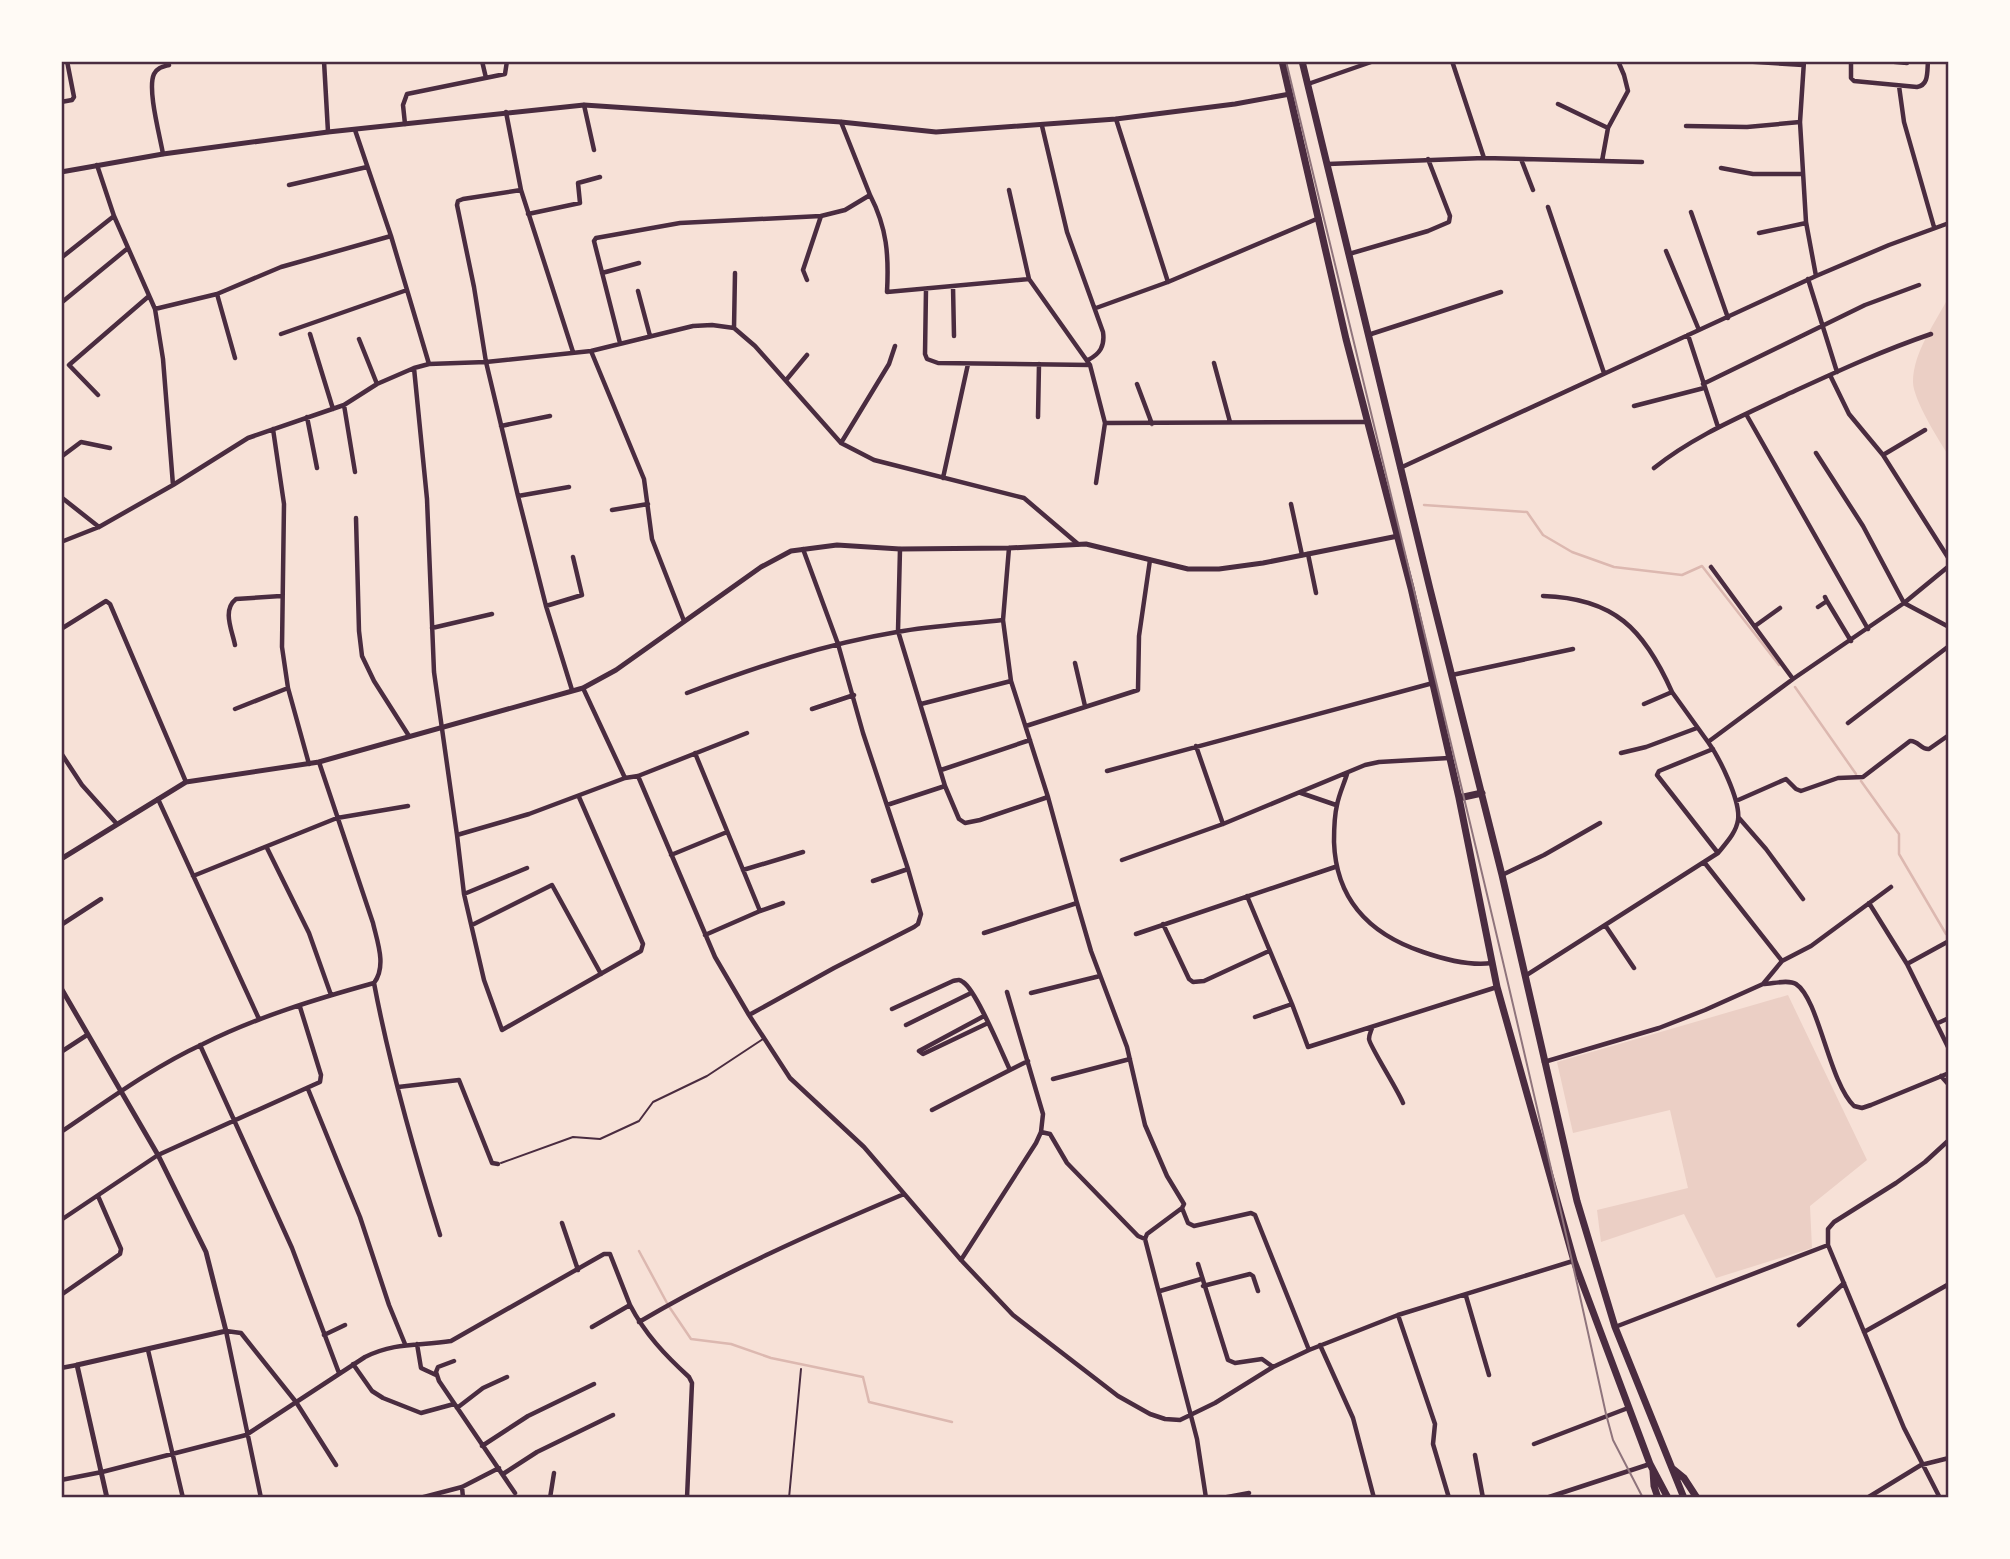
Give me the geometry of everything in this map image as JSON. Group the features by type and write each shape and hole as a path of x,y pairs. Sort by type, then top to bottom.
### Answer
{"highway":[{"path":"1282,61 1367,422 1398,536 1433,683 1497,988 1574,1261 1651,1466 1668,1498"},
{"path":"1302,61 1502,875 1581,1216 1615,1326 1684,1498"},
{"path":"1459,798 1482,793"},
{"path":"1651,1466 1658,1498"},
{"path":"1670,1466 1684,1478 1697,1498"}],"street":[{"path":"61,102 74,97 67,61"},
{"path":"324,61 328,132"},
{"path":"482,61 486,78"},
{"path":"405,124 403,105 408,94 505,74 507,61"},
{"path":"1308,84 1374,61"},
{"path":"1452,61 1484,158"},
{"path":"1602,161 1608,128 1628,90 1618,61"},
{"path":"1741,61 1803,63 1800,122 1803,174 1806,222 1816,276"},
{"path":"1851,61 1851,77 1854,81 1899,86 1922,86 1928,61"},
{"path":"1885,61 1907,63"},
{"path":"163,154 152,84 155,71 169,65"},
{"path":"1899,86 1904,122 1934,227"},
{"path":"61,172 163,154 328,132 597,104 841,122 936,132 1116,119 1290,94"},
{"path":"1558,104 1608,128"},
{"path":"584,105 594,149"},
{"path":"506,112 521,190 572,352"},
{"path":"1116,119 1168,282"},
{"path":"841,122 886,236 887,292 1029,279"},
{"path":"1686,126 1747,127 1800,122"},
{"path":"926,289 925,358 938,363 1089,363 1100,352 1104,341 1103,332 1067,232 1041,126"},
{"path":"355,130 391,236 429,364"},
{"path":"1328,164 1484,158 1642,163"},
{"path":"1349,254 1428,231 1449,222 1450,216 1428,159"},
{"path":"1521,159 1533,190"},
{"path":"97,165 114,216 155,309 163,359 173,485"},
{"path":"289,185 367,167"},
{"path":"1721,168 1762,175 1803,174"},
{"path":"528,214 580,203 578,183 600,177"},
{"path":"521,190 463,199 458,201 457,205 486,362 517,496 546,606 572,690"},
{"path":"1009,190 1029,279 1089,363 1105,423 1096,483"},
{"path":"620,343 594,241 596,238 680,223 821,216 845,210 870,195"},
{"path":"1548,207 1604,373"},
{"path":"1691,212 1728,318"},
{"path":"61,258 114,216"},
{"path":"807,280 803,270 821,216"},
{"path":"1096,308 1168,282 1319,218"},
{"path":"1759,233 1806,222"},
{"path":"1400,468 1808,279 1949,223"},
{"path":"155,309 217,294 281,267 391,236"},
{"path":"61,303 128,248"},
{"path":"1666,251 1699,330"},
{"path":"602,273 639,263"},
{"path":"734,328 735,273"},
{"path":"1808,279 1837,372"},
{"path":"1634,407 1703,386 1874,301 1919,285"},
{"path":"953,286 954,336"},
{"path":"281,334 407,290"},
{"path":"638,291 650,336"},
{"path":"1368,335 1501,292"},
{"path":"217,294 235,358"},
{"path":"98,396 69,365 149,296"},
{"path":"61,542 99,527 248,438 344,405 377,384 414,368 429,364 486,362 591,351 693,326 712,325 734,328 786,379 841,443 874,460 1024,498 1078,544"},
{"path":"310,334 333,409"},
{"path":"1654,468 1689,443 1718,427 1885,349 1931,334"},
{"path":"1689,335 1718,427"},
{"path":"359,339 377,384"},
{"path":"841,443 889,364 895,346"},
{"path":"591,351 645,479 652,539 684,621"},
{"path":"786,379 807,355"},
{"path":"943,478 968,363"},
{"path":"1214,363 1230,422"},
{"path":"1038,417 1039,364"},
{"path":"414,368 427,499 434,672 464,894 484,980 502,1030 637,956 641,951 643,944 579,797"},
{"path":"1830,375 1849,414 1883,455 1949,559"},
{"path":"1136,384 1152,424"},
{"path":"344,405 355,472"},
{"path":"1746,414 1868,629"},
{"path":"501,426 550,416"},
{"path":"307,417 317,468"},
{"path":"1105,423 1367,422"},
{"path":"273,429 284,504 282,647 288,688 309,764"},
{"path":"1883,455 1925,430"},
{"path":"61,457 77,443 110,447"},
{"path":"1816,453 1863,526 1904,603 1949,627"},
{"path":"517,496 569,487"},
{"path":"61,498 99,527"},
{"path":"612,510 648,504"},
{"path":"1291,504 1316,593"},
{"path":"356,518 362,656 409,736"},
{"path":"61,859 186,782 319,762 583,688 616,670 761,567 791,551 859,545 900,549 1078,544 1099,546 1188,569 1219,569 1398,536"},
{"path":"1009,548 1003,620 1012,681 1077,903 1130,1059 1145,1125 1167,1176 1184,1204 1182,1208 1188,1223 1194,1226 1255,1214 1309,1350"},
{"path":"747,1013 918,924 921,914 863,733 838,644 803,549"},
{"path":"900,549 898,631 945,786 959,819 963,822 980,820 1048,797"},
{"path":"546,606 582,595 573,557"},
{"path":"1026,726 1139,689 1139,636 1150,560"},
{"path":"1708,742 1793,679 1904,603 1949,566"},
{"path":"1711,567 1793,679"},
{"path":"235,645 228,611 230,604 236,599 281,596"},
{"path":"1543,596 1584,601 1606,610 1621,618 1647,643 1672,692 1713,749 1736,801 1739,817 1803,899"},
{"path":"1818,607 1826,599 1851,641"},
{"path":"61,629 106,601 110,604 186,782"},
{"path":"1755,626 1780,608"},
{"path":"432,628 492,614"},
{"path":"687,694 759,665 838,644 898,631 1003,620"},
{"path":"1848,723 1949,646"},
{"path":"1451,675 1573,649"},
{"path":"1075,663 1085,706"},
{"path":"921,704 1012,681"},
{"path":"1107,771 1433,683"},
{"path":"235,709 288,688"},
{"path":"583,688 625,778"},
{"path":"1644,704 1672,692"},
{"path":"812,709 854,695"},
{"path":"1621,753 1646,747 1697,727"},
{"path":"457,835 579,797 747,733"},
{"path":"1736,801 1786,779 1801,791 1838,778 1863,777 1910,741 1915,741 1929,750 1949,735"},
{"path":"941,770 1030,740"},
{"path":"1196,746 1223,824"},
{"path":"1713,749 1659,771 1657,775 1718,853"},
{"path":"61,753 82,785 116,824"},
{"path":"695,753 760,911"},
{"path":"1122,860 1223,824 1372,762 1449,757"},
{"path":"61,1132 121,1091 200,1045 259,1019 374,982 379,976 379,948 373,923 319,762"},
{"path":"1347,772 1336,805 1335,867 1342,886 1361,914 1387,936 1408,947 1466,962 1492,963"},
{"path":"638,776 705,935 747,1013 790,1078 864,1147 961,1260 1013,1315 1118,1396 1150,1414 1164,1419 1181,1420 1273,1367 1320,1345 1398,1315 1574,1261"},
{"path":"887,805 945,786"},
{"path":"1301,793 1336,805"},
{"path":"157,798 259,1019"},
{"path":"193,876 337,818 408,806"},
{"path":"1525,976 1718,853 1732,835 1739,817"},
{"path":"1502,875 1600,823"},
{"path":"671,855 727,832"},
{"path":"267,848 309,933 331,995"},
{"path":"743,870 803,852"},
{"path":"1704,862 1782,961"},
{"path":"1136,934 1335,867"},
{"path":"464,894 527,868"},
{"path":"873,881 908,869"},
{"path":"472,925 552,885 601,974"},
{"path":"1763,984 1782,961 1811,946 1891,887"},
{"path":"1247,896 1308,1047 1497,988"},
{"path":"61,925 101,899"},
{"path":"705,935 783,903"},
{"path":"984,933 1077,903"},
{"path":"1869,903 1908,964 1949,1049"},
{"path":"1163,924 1189,979 1193,982 1204,981 1269,951"},
{"path":"1605,925 1634,968"},
{"path":"1908,964 1949,941"},
{"path":"1031,993 1100,976"},
{"path":"892,1009 953,981 964,982 988,1023 1010,1070"},
{"path":"374,982 398,1087 440,1235"},
{"path":"1544,1062 1659,1028 1763,984 1791,982 1798,985 1817,1021 1827,1054 1854,1106 1863,1108 1949,1073"},
{"path":"61,988 158,1155 206,1252 226,1331 261,1498"},
{"path":"961,1260 1041,1132 1043,1114 1007,992"},
{"path":"906,1025 971,993"},
{"path":"1255,1017 1292,1004"},
{"path":"61,1220 158,1155 320,1082 300,1006"},
{"path":"984,1016 919,1050 920,1053 988,1023"},
{"path":"1938,1023 1949,1018"},
{"path":"1372,1027 1369,1043 1393,1080 1403,1103"},
{"path":"61,1052 87,1035"},
{"path":"200,1045 236,1119 292,1248 339,1373"},
{"path":"1053,1079 1130,1059"},
{"path":"932,1110 1028,1061"},
{"path":"1941,1076 1949,1085"},
{"path":"398,1087 455,1079 460,1082 495,1164"},
{"path":"308,1088 360,1217 405,1344"},
{"path":"1041,1132 1050,1134 1070,1167 1138,1236 1145,1239"},
{"path":"1940,1498 1921,1465 1864,1332 1828,1245 1828,1229 1834,1222 1925,1163 1949,1140"},
{"path":"639,1322 674,1301 805,1236 904,1194"},
{"path":"61,1295 121,1254 98,1196"},
{"path":"1182,1208 1147,1234 1145,1239 1192,1415 1206,1498"},
{"path":"562,1223 578,1270"},
{"path":"1615,1326 1828,1245"},
{"path":"61,1480 247,1435 353,1364 383,1348 451,1341 604,1254 610,1254 639,1322 657,1348 689,1377 692,1383 687,1498"},
{"path":"1198,1264 1228,1360 1235,1363 1262,1359 1273,1367"},
{"path":"1203,1286 1250,1274 1258,1291"},
{"path":"1160,1291 1201,1279"},
{"path":"1800,1325 1844,1283"},
{"path":"1864,1332 1949,1284"},
{"path":"1466,1296 1489,1375"},
{"path":"592,1327 630,1305"},
{"path":"1398,1315 1435,1424 1433,1444 1449,1498"},
{"path":"324,1335 345,1325"},
{"path":"61,1368 226,1331 241,1333 296,1402 337,1465"},
{"path":"417,1344 421,1368 436,1375 515,1493"},
{"path":"1320,1345 1353,1418 1374,1498"},
{"path":"148,1350 183,1498"},
{"path":"436,1375 438,1367 454,1361"},
{"path":"353,1364 372,1391 421,1413 455,1406 506,1377"},
{"path":"77,1365 107,1498"},
{"path":"482,1446 528,1416 594,1384"},
{"path":"1534,1444 1628,1408"},
{"path":"420,1498 462,1487 501,1471 613,1415"},
{"path":"1475,1455 1483,1498"},
{"path":"1867,1498 1921,1465 1949,1458"},
{"path":"1546,1498 1651,1466"},
{"path":"551,1498 554,1473"},
{"path":"462,1487 463,1498"},
{"path":"1222,1498 1249,1493"}],"lane":[{"path":"495,1164 573,1137 600,1139 639,1121 653,1102 707,1076 764,1038"},
{"path":"789,1498 801,1369"}],"shaded area":[{"path":"1949,296 1949,456 1922,409 1913,382 1921,348"},
{"path":"1788,995 1867,1160 1810,1206 1812,1248 1716,1278 1684,1214 1601,1242 1597,1210 1688,1188 1670,1110 1573,1133 1557,1062"}],"waterway":[{"path":"1424,505 1527,512 1543,535 1572,552 1614,567 1682,575 1702,566 1779,665"},
{"path":"1795,687 1856,774"},
{"path":"1861,781 1899,834 1899,854 1946,934 1949,933"},
{"path":"639,1251 667,1303"},
{"path":"670,1308 691,1339 731,1344 771,1358 863,1377 869,1402 952,1422"}],"tram line":[{"path":"1286,61 1490,906 1606,1414 1613,1440 1643,1498"}]}
